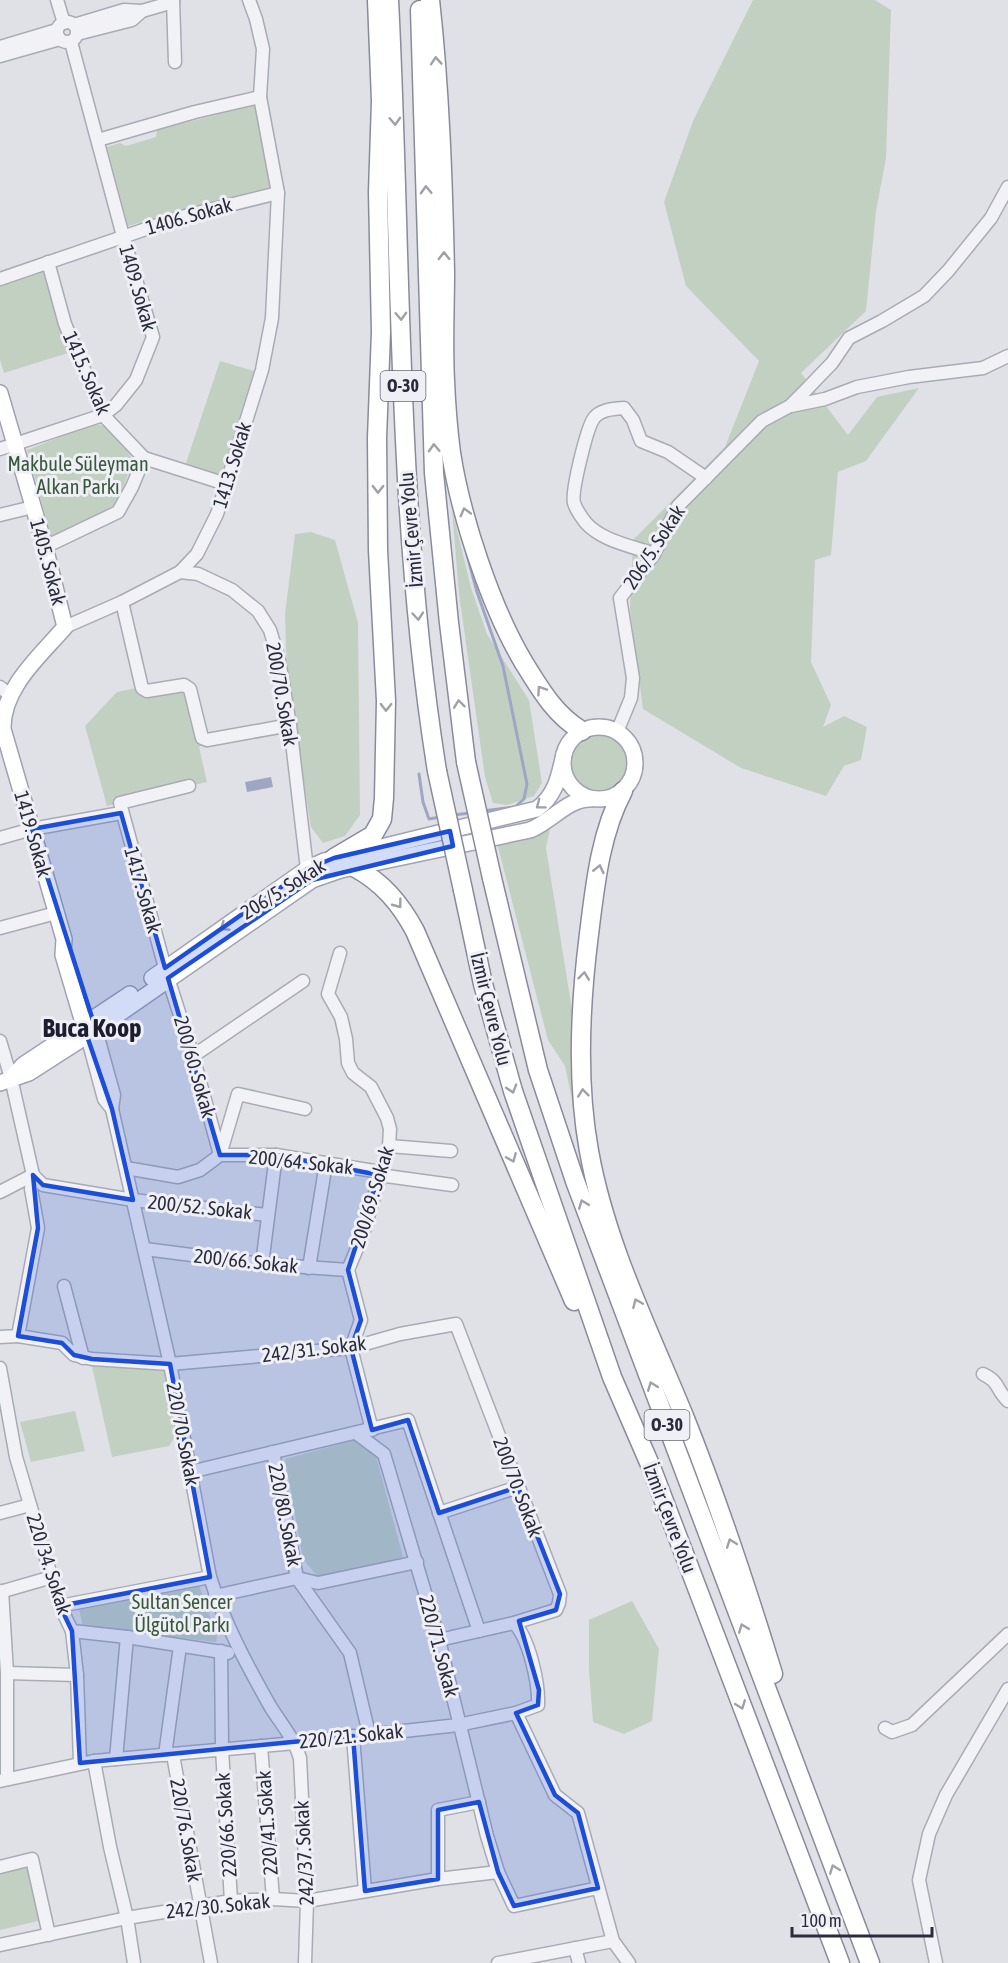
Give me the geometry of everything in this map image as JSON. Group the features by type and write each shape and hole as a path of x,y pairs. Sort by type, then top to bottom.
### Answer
{"highway":[{"path":"334,858 373,835 382,819 384,798 386,701 378,541 377,438 381,332 378,192 381,101 377,0"},
{"name":"İzmir Çevre Yolu","path":"389,0 396,139 406,477 419,631 437,771 483,984 513,1091 612,1377 651,1467 840,1963"},
{"name":"İzmir Çevre Yolu","path":"420,0 434,473 466,762 492,878 538,1070 575,1181 870,1963"},
{"path":"430,0 436,59 444,230 445,379 451,454 480,561 507,631 554,709 582,731"},
{"path":"623,791 612,812 597,879 582,991 582,1078 589,1151 606,1221 621,1268 688,1426 740,1568 823,1840"},
{"path":"354,867 369,875 393,897 415,931 588,1332 612,1377"}],"main road":[{"name":"1405. Sokak","path":"0,393 8,447 33,507 64,627"},
{"name":"1413. Sokak","path":"2,730 5,691 64,627"},
{"path":"600,727 617,732 628,741 636,760 632,780 623,791 611,798 591,799 578,792 568,782 563,768 564,754 571,741 582,731 600,727"},
{"name":"1419. Sokak","path":"2,730 64,939 71,950 90,1027"},
{"name":"206/5. Sokak","path":"6,1080 29,1073 307,869 334,858 537,810 553,794 564,754"},
{"name":"206/5. Sokak","path":"167,973 312,880 328,873 530,830 549,820 575,801 582,798 591,799"}],"street":[{"name":"1409. Sokak","path":"8,447 103,415 116,405 136,380 153,337 57,0"},
{"name":"1413. Sokak","path":"64,627 122,602 180,572 197,555 217,514 262,370 272,318 278,193 260,98 263,49 249,0"},
{"path":"0,47 132,20 142,11 173,1 176,62"},
{"path":"0,56 67,32"},
{"path":"98,140 195,112 260,98"},
{"path":"790,406 832,363 849,338 924,296 948,271 991,218 1008,187"},
{"name":"1406. Sokak","path":"0,279 181,217 278,193"},
{"name":"1415. Sokak","path":"48,262 65,324 103,415 144,458 226,484"},
{"path":"790,406 825,399 856,387 909,376 983,368 1008,356"},
{"name":"206/5. Sokak","path":"617,732 631,698 633,678 620,598 654,554 678,506 762,421 790,406"},
{"path":"654,554 604,536 587,524 574,504 573,491 588,429 593,419 600,413 624,408 633,420 641,441 668,452 706,478"},
{"path":"45,547 118,512 132,488 144,458"},
{"path":"0,515 33,507"},
{"name":"200/70. Sokak","path":"180,572 198,574 232,590 258,611 270,630 279,660 290,725 307,869"},
{"path":"122,602 142,689 147,691 188,686 200,734 205,739 290,725"},
{"path":"0,838 32,829 121,813 120,802 189,786"},
{"name":"1417. Sokak","path":"121,813 167,973"},
{"path":"0,928 56,913"},
{"name":"200/69. Sokak","path":"340,953 328,994 341,1017 348,1063 353,1073 371,1087 387,1118 390,1129 389,1146 363,1234 348,1270 361,1320 351,1348"},
{"name":"200/60. Sokak","path":"167,973 220,1155"},
{"path":"193,1056 303,981"},
{"name":"220/70. Sokak","path":"90,1027 104,1099 112,1109 145,1249 215,1596 241,1655 275,1715 295,1743"},
{"path":"0,1041 6,1080 33,1175 31,1189 38,1228 18,1336"},
{"path":"126,1168 178,1177 200,1170 220,1155 238,1094 305,1108"},
{"path":"389,1146 451,1151"},
{"name":"200/64. Sokak","path":"220,1155 276,1155 374,1171 379,1175 452,1185"},
{"path":"262,1264 276,1155"},
{"path":"309,1268 326,1163"},
{"path":"0,1192 33,1175"},
{"path":"33,1175 44,1185 133,1200"},
{"name":"200/52. Sokak","path":"133,1200 267,1215"},
{"name":"200/66. Sokak","path":"145,1249 262,1264 348,1270"},
{"path":"64,1286 83,1358"},
{"name":"200/70. Sokak","path":"456,1324 560,1594 556,1610 513,1623"},
{"name":"242/31. Sokak","path":"83,1358 170,1364 351,1348 400,1334 456,1324"},
{"path":"0,1337 18,1336 62,1343 74,1355 83,1358"},
{"path":"351,1348 372,1430"},
{"name":"220/34. Sokak","path":"0,1368 16,1458 60,1606 72,1631 77,1675 80,1763"},
{"path":"983,1374 994,1380 1008,1401"},
{"path":"190,1472 408,1420 479,1631"},
{"name":"220/71. Sokak","path":"356,1433 384,1454 450,1680 458,1725 498,1872"},
{"name":"220/80. Sokak","path":"273,1452 297,1578 350,1653 369,1734"},
{"path":"439,1513 518,1488"},
{"path":"0,1513 30,1505"},
{"name":"220/80. Sokak","path":"215,1596 297,1578 318,1583 417,1562"},
{"path":"4,1780 7,1673 1,1591 52,1577"},
{"path":"60,1606 210,1577"},
{"path":"439,1640 513,1623"},
{"name":"220/21. Sokak","path":"4,1780 94,1761 295,1743 458,1725 516,1713 538,1705 538,1690 522,1631 513,1623"},
{"path":"72,1631 127,1636 241,1655"},
{"path":"885,1728 892,1732 912,1725 1008,1634"},
{"path":"116,1759 127,1636"},
{"name":"220/76. Sokak","path":"180,1646 169,1755 210,1963"},
{"name":"220/66. Sokak","path":"221,1652 222,1749 231,1901"},
{"path":"7,1673 77,1675"},
{"path":"936,1963 919,1880 929,1834 946,1794 1008,1689"},
{"path":"516,1713 555,1795 578,1813 613,1941 629,1963"},
{"path":"353,1736 365,1891"},
{"name":"242/37. Sokak","path":"295,1743 300,1758 308,1901 305,1963"},
{"name":"220/41. Sokak","path":"261,1746 273,1899"},
{"path":"94,1761 110,1847 127,1918 134,1963"},
{"path":"438,1879 438,1810 479,1802"},
{"path":"0,1867 32,1859 49,1935"},
{"path":"498,1872 514,1906 598,1888"},
{"name":"242/30. Sokak","path":"0,1945 127,1918 231,1901 273,1899 308,1901 438,1879 498,1872"},
{"path":"498,1963 530,1960 613,1941"},
{"path":"575,1948 579,1963"}],"highlighted area":[{"path":"121,813 165,968 307,869 334,858 450,831 453,846 312,880 168,978 220,1155 276,1155 379,1175 348,1270 361,1320 351,1348 372,1430 408,1420 439,1513 518,1487 560,1594 556,1610 519,1621 539,1690 538,1705 516,1713 555,1795 578,1813 598,1888 514,1906 498,1872 479,1802 438,1810 438,1879 365,1891 353,1736 80,1763 72,1631 60,1606 210,1577 170,1364 92,1359 74,1355 62,1343 18,1336 38,1228 33,1175 43,1185 133,1200 112,1109 87,1036 96,1030 32,829"}],"green space":[{"path":"753,0 875,0 891,10 886,158 876,211 866,311 801,373 848,435 877,397 919,388 866,461 838,472 831,555 815,560 811,662 831,705 823,727 844,716 867,727 861,760 844,766 826,796 741,768 643,709 630,609 633,540 725,447 759,361 686,286 664,202 693,121"},
{"path":"255,105 271,187 128,226 107,147 120,143 126,146 156,137 157,130"},
{"path":"43,271 68,353 4,373 0,360 0,284"},
{"path":"220,361 254,371 221,476 185,466"},
{"name":"Makbule Süleyman Alkan Parkı","path":"93,424 112,431 133,459 118,503 52,539 27,450"},
{"path":"452,509 471,588 487,634 529,700 542,783 534,796 507,805 493,803 485,777 459,594"},
{"path":"311,532 335,540 358,623 360,815 345,836 323,843 311,827 293,715 286,651 285,614 295,534"},
{"path":"141,687 191,691 202,745 199,747 207,782 107,806 85,726 117,692"},
{"path":"599,734 619,742 627,762 619,782 599,790 579,782 571,762 579,742"},
{"path":"550,829 546,848 575,1028 577,1124 565,1066 548,1040 497,843"},
{"path":"91,1362 164,1368 177,1434 169,1446 112,1457"},
{"path":"75,1411 85,1451 31,1462 20,1422"},
{"path":"355,1440 376,1456 403,1557 322,1582 303,1559 285,1459"},
{"name":"Sultan Sencer Ülgütol Parkı","path":"199,1585 217,1637 216,1642 83,1626 78,1605"},
{"path":"632,1601 659,1649 652,1721 624,1734 593,1722 589,1670 589,1620"},
{"path":"30,1867 42,1920 0,1930 0,1874"}],"water":[{"path":"271,777 273,787 247,792 245,782"}],"waterway":[{"path":"465,547 477,592 503,666 527,784 524,799 515,807 483,811"},
{"path":"419,774 423,802 429,819 440,817"},
{"path":"453,815 470,813"}],"district":[{"name":"Buca Koop","path":"92,1028"}]}
